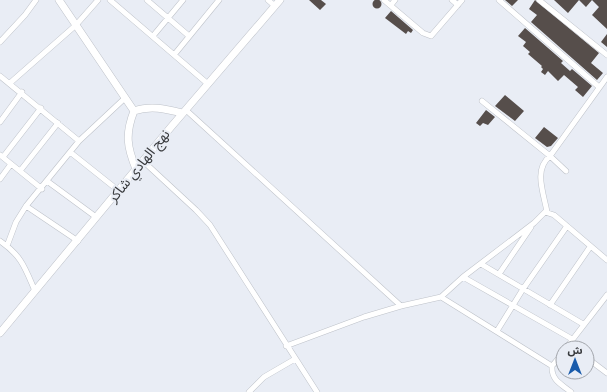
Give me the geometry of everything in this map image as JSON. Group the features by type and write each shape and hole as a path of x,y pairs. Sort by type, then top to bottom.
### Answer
{"street":[{"path":"0,42 25,15 36,0"},
{"path":"59,0 134,111"},
{"path":"10,84 76,25 98,0"},
{"path":"110,0 208,84"},
{"path":"147,0 189,36"},
{"path":"153,36 183,0"},
{"path":"174,55 219,0"},
{"path":"268,0 274,6"},
{"name":"نهج الهادي شاكر","path":"0,332 280,0"},
{"path":"384,0 423,33 431,36 462,0"},
{"path":"390,5 395,0"},
{"path":"452,0 458,5"},
{"path":"499,0 599,87"},
{"path":"539,0 607,55"},
{"path":"0,77 22,92 80,141"},
{"path":"547,212 540,175 543,163 550,156 607,77"},
{"path":"0,122 22,92"},
{"path":"7,246 16,222 26,206 42,189 80,141 125,98"},
{"path":"482,101 550,156 566,171"},
{"path":"41,108 1,156 42,189"},
{"path":"136,169 129,149 128,136 129,125 134,111 142,108 157,108 184,112 401,306"},
{"path":"20,171 58,123"},
{"path":"70,152 119,191"},
{"path":"143,161 210,225 286,346 317,392"},
{"path":"0,179 11,164"},
{"path":"47,181 96,217"},
{"path":"26,206 78,241"},
{"path":"499,274 534,223 543,213 547,212 554,215 607,260"},
{"path":"286,346 350,321 401,306 441,297 463,277 534,223"},
{"path":"497,331 567,226"},
{"path":"0,241 22,261 35,291"},
{"path":"550,305 590,247"},
{"path":"481,264 583,324"},
{"path":"463,277 514,306 563,340"},
{"path":"572,340 607,295"},
{"path":"441,297 552,366"},
{"path":"249,392 264,377 295,359"},
{"path":"555,362 552,366 554,378 571,392"},
{"path":"595,364 607,373"}],"building":[{"path":"377,-1 382,4 377,9 372,4"},
{"path":"309,0 321,0 326,4 320,10"},
{"path":"505,0 518,0 512,6"},
{"path":"535,0 599,53 591,63 603,73 597,80 531,22 537,15 529,9"},
{"path":"554,0 579,0 568,13"},
{"path":"579,0 592,0 586,7"},
{"path":"592,0 607,0 607,29 592,15 599,7"},
{"path":"391,11 413,30 411,33 408,31 406,34 385,18"},
{"path":"525,28 563,61 561,63 570,71 572,69 592,86 583,97 575,90 578,87 564,75 558,81 548,71 545,75 541,72 543,69 541,67 542,66 528,54 530,52 523,46 526,42 518,36"},
{"path":"607,34 607,47 601,42"},
{"path":"505,95 524,111 515,121 495,106"},
{"path":"486,110 495,117 488,125 483,123 480,126 476,123"},
{"path":"544,127 558,138 551,146 547,147 535,138"}]}
